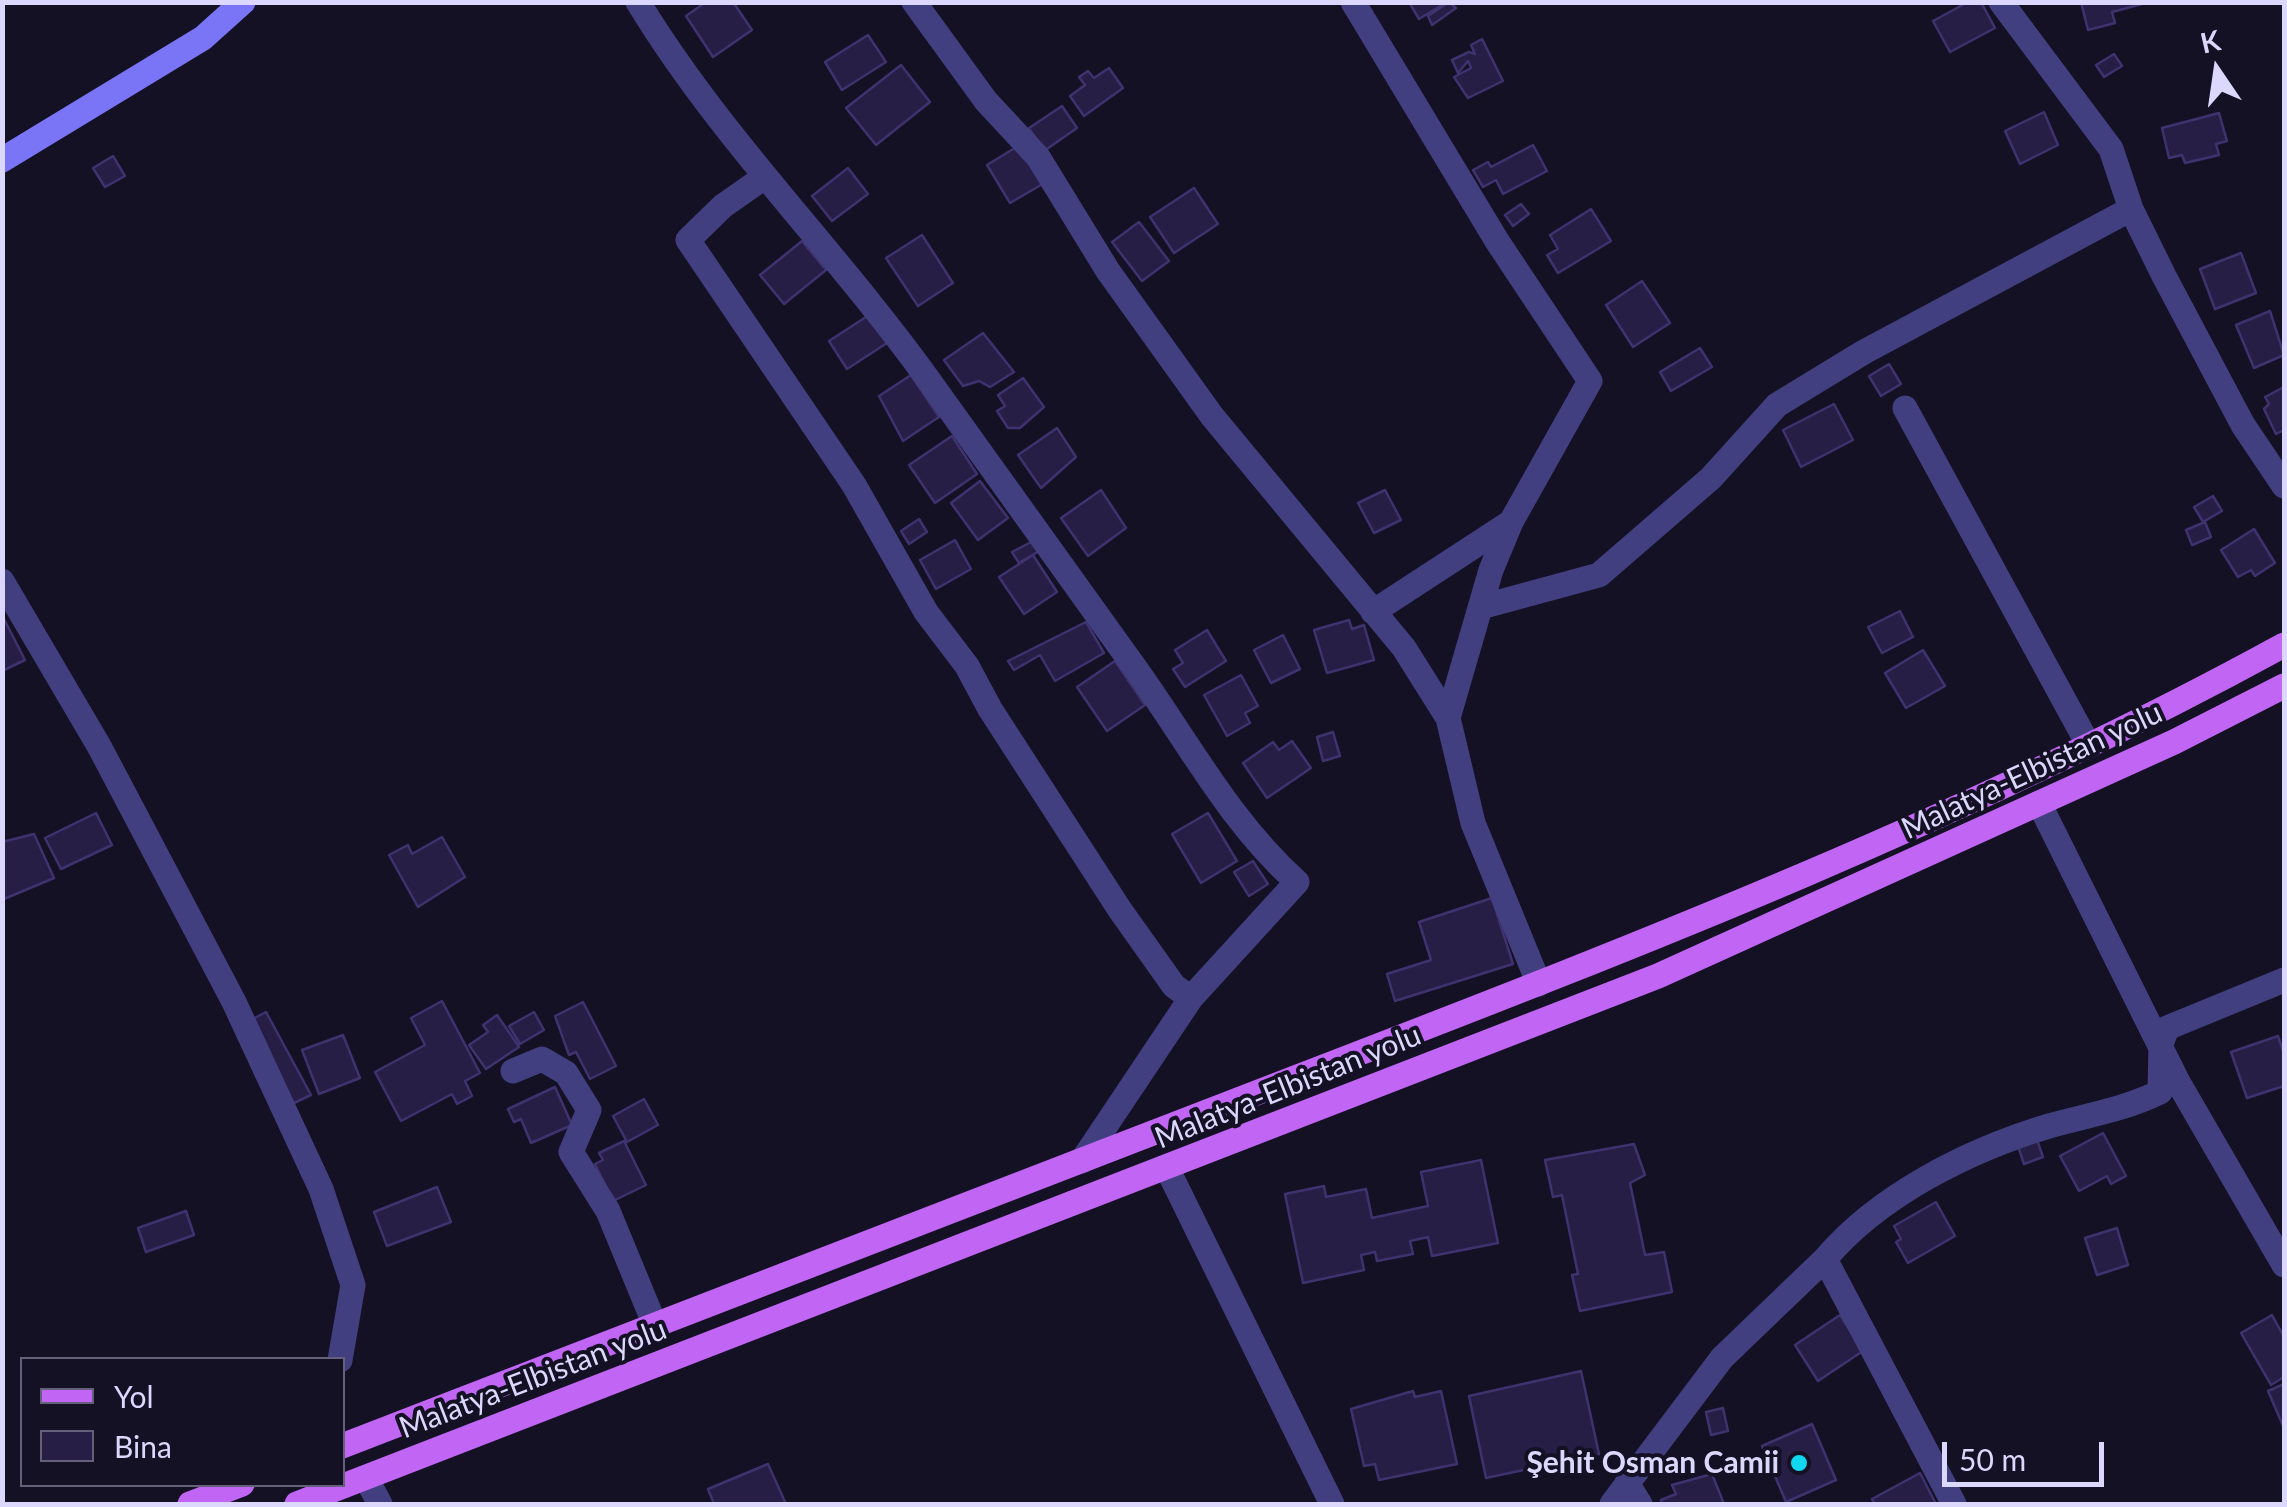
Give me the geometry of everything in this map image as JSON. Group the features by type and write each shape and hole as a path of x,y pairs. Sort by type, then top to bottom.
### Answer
{"main road":[{"name":"Malatya-Elbistan yolu","path":"345,1445 1539,984 1830,867 2194,695 2284,646"},
{"name":"Malatya-Elbistan yolu","path":"345,1486 1168,1170 1658,976 2039,803 2284,686"},
{"path":"190,1504 234,1487"},
{"name":"Malatya-Elbistan yolu","path":"297,1504 342,1487"}],"street":[{"path":"2,160 203,38 243,2"},
{"path":"638,2 763,178 872,304 1130,660 1192,757 1272,860 1297,882 1191,998 1082,1161"},
{"path":"914,2 986,102 1038,157 1108,271 1212,416 1404,648 1448,718 1473,823 1539,984"},
{"path":"1352,2 1506,255 1590,381 1511,522 1480,608 1448,718"},
{"path":"2002,2 2111,149 2131,208 2243,426 2284,486"},
{"path":"763,178 723,206 688,240 854,484 926,612 966,666 1120,910 1174,986 1191,998"},
{"path":"1480,608 1600,575 1711,478 1777,405 1864,352 2131,208"},
{"path":"1905,408 2088,744"},
{"path":"1372,612 1511,522"},
{"path":"2,581 99,746 234,1002 321,1189 352,1285 340,1357"},
{"path":"2039,803 2178,1082 2284,1265"},
{"path":"1626,1497 1722,1358 1850,1230 1945,1169 2048,1126 2121,1111 2160,1092 2161,1044 2167,1028 2284,980"},
{"path":"513,1072 542,1059 566,1073 589,1110 571,1152 608,1211 655,1325"},
{"path":"1168,1170 1332,1504"},
{"path":"1825,1259 1954,1504"},
{"path":"366,1478 380,1504"}],"building":[{"path":"706,2 733,2 752,30 713,57 686,16"},
{"path":"1409,2 1447,2 1419,19"},
{"path":"1449,2 1456,8 1432,25 1428,16"},
{"path":"1968,2 1981,2 1995,28 1950,52 1933,21"},
{"path":"2081,2 2142,4 2112,12 2115,23 2088,30"},
{"path":"868,35 886,62 842,90 825,62"},
{"path":"1482,39 1503,81 1468,98 1454,77 1471,68 1468,61 1458,73 1452,60 1469,52 1475,54 1471,45"},
{"path":"2114,54 2122,66 2104,77 2096,65"},
{"path":"901,65 930,102 876,145 846,108"},
{"path":"1109,68 1123,88 1084,116 1070,96 1085,85 1079,77 1088,71 1094,78"},
{"path":"1062,106 1077,128 1044,151 1029,128"},
{"path":"2044,112 2058,145 2020,164 2005,131"},
{"path":"2219,113 2227,141 2216,144 2219,155 2185,163 2182,155 2169,158 2162,128"},
{"path":"1023,143 1046,182 1010,203 987,165"},
{"path":"1533,145 1547,171 1503,194 1496,180 1483,187 1473,170 1488,162 1491,167"},
{"path":"113,156 125,176 105,187 93,168"},
{"path":"848,168 868,194 832,221 812,196"},
{"path":"1194,188 1218,224 1174,253 1150,217"},
{"path":"1521,204 1529,214 1513,226 1505,215"},
{"path":"1591,209 1611,241 1558,273 1547,255 1558,249 1550,235"},
{"path":"1139,222 1169,261 1142,281 1112,242"},
{"path":"922,235 953,283 918,306 886,258"},
{"path":"802,241 826,270 784,304 760,275"},
{"path":"2241,253 2256,293 2215,309 2200,269"},
{"path":"1642,281 1670,323 1633,347 1606,305"},
{"path":"2270,311 2284,355 2254,368 2236,325"},
{"path":"869,315 887,343 847,369 829,341"},
{"path":"983,333 1014,372 990,387 979,381 963,386 944,360"},
{"path":"1700,348 1712,367 1671,391 1660,372"},
{"path":"1889,364 1901,384 1881,396 1869,376"},
{"path":"911,375 939,417 903,441 879,396"},
{"path":"1023,378 1044,407 1020,428 1008,428 997,411 1005,406 998,395"},
{"path":"2284,387 2284,430 2276,434 2264,409 2269,404 2265,397"},
{"path":"1834,404 1853,440 1801,467 1783,430"},
{"path":"1057,428 1076,457 1041,488 1018,455"},
{"path":"952,436 977,474 935,503 909,465"},
{"path":"980,481 1008,518 978,540 951,503"},
{"path":"1101,490 1126,528 1088,556 1061,518"},
{"path":"1385,490 1401,520 1374,533 1358,503"},
{"path":"2213,496 2222,511 2203,522 2194,507"},
{"path":"919,519 927,532 909,544 901,531"},
{"path":"2205,522 2211,537 2192,545 2186,530"},
{"path":"2254,529 2275,563 2255,576 2251,570 2238,577 2221,550"},
{"path":"955,540 971,569 936,589 920,560"},
{"path":"1033,541 1039,551 1019,563 1012,552"},
{"path":"1033,555 1057,592 1024,614 999,577"},
{"path":"1900,611 1913,637 1882,653 1868,627"},
{"path":"2,620 25,660 2,671"},
{"path":"1349,620 1352,629 1364,625 1374,660 1327,673 1314,630"},
{"path":"1086,622 1104,653 1055,681 1040,655 1014,670 1008,661"},
{"path":"1207,630 1226,661 1185,687 1173,669 1183,663 1175,650"},
{"path":"1283,635 1300,669 1271,683 1254,650"},
{"path":"1923,650 1945,686 1906,708 1885,673"},
{"path":"1115,661 1145,705 1107,731 1077,687"},
{"path":"1241,675 1258,706 1245,713 1250,723 1227,736 1204,695"},
{"path":"1333,732 1340,756 1323,761 1317,737"},
{"path":"1292,741 1311,768 1267,798 1243,763 1273,742 1279,750"},
{"path":"96,813 112,845 61,869 45,838"},
{"path":"1208,813 1237,861 1201,883 1172,834"},
{"path":"34,834 54,878 4,899 2,842"},
{"path":"442,837 465,877 418,907 389,855 408,845 412,854"},
{"path":"1253,861 1268,884 1249,896 1234,872"},
{"path":"1492,898 1513,964 1395,1001 1387,974 1431,960 1419,922"},
{"path":"442,1001 480,1073 465,1081 472,1096 457,1104 452,1094 401,1121 375,1072 425,1045 411,1018"},
{"path":"583,1002 616,1066 590,1079 576,1052 569,1055 555,1016"},
{"path":"266,1012 311,1095 292,1104 247,1022"},
{"path":"534,1012 544,1030 520,1044 509,1026"},
{"path":"497,1015 519,1047 486,1069 469,1045 488,1032 483,1025"},
{"path":"343,1035 360,1078 319,1094 302,1050"},
{"path":"2278,1036 2284,1054 2284,1086 2247,1098 2231,1052"},
{"path":"555,1087 572,1125 531,1143 521,1119 514,1122 508,1109"},
{"path":"644,1099 658,1125 627,1142 613,1116"},
{"path":"2103,1133 2126,1176 2111,1184 2107,1176 2079,1191 2060,1156"},
{"path":"2036,1137 2043,1157 2024,1164 2017,1143"},
{"path":"624,1141 646,1185 613,1201 595,1164 603,1160 599,1153"},
{"path":"1634,1144 1645,1175 1630,1183 1645,1255 1664,1252 1672,1292 1580,1311 1572,1275 1578,1274 1562,1195 1553,1197 1545,1160"},
{"path":"1481,1160 1498,1243 1432,1256 1428,1237 1410,1241 1413,1254 1377,1261 1375,1252 1361,1255 1364,1270 1303,1283 1285,1194 1324,1186 1326,1197 1366,1189 1372,1218 1428,1206 1421,1172"},
{"path":"437,1187 451,1222 387,1246 374,1212"},
{"path":"1936,1202 1955,1236 1908,1263 1896,1242 1901,1239 1894,1226"},
{"path":"186,1211 194,1235 146,1252 138,1228"},
{"path":"2117,1228 2128,1265 2097,1275 2085,1238"},
{"path":"1840,1315 1863,1351 1818,1381 1795,1345"},
{"path":"2272,1315 2284,1337 2284,1377 2271,1385 2241,1333"},
{"path":"1581,1371 1599,1454 1486,1478 1469,1396"},
{"path":"2284,1384 2284,1428 2268,1391"},
{"path":"1413,1391 1415,1397 1441,1391 1457,1464 1379,1480 1375,1464 1364,1466 1351,1409"},
{"path":"1723,1408 1728,1431 1711,1435 1706,1412"},
{"name":"Şehit Osman Camii","path":"1812,1424 1836,1480 1786,1502 1762,1446"},
{"path":"768,1464 786,1504 714,1504 708,1489"},
{"path":"1920,1473 1936,1504 1875,1504 1872,1499"},
{"path":"1712,1474 1724,1504 1662,1504 1661,1500 1676,1494 1672,1485"}],"place":[{"name":"Şehit Osman Camii","path":"1799,1463"}]}
